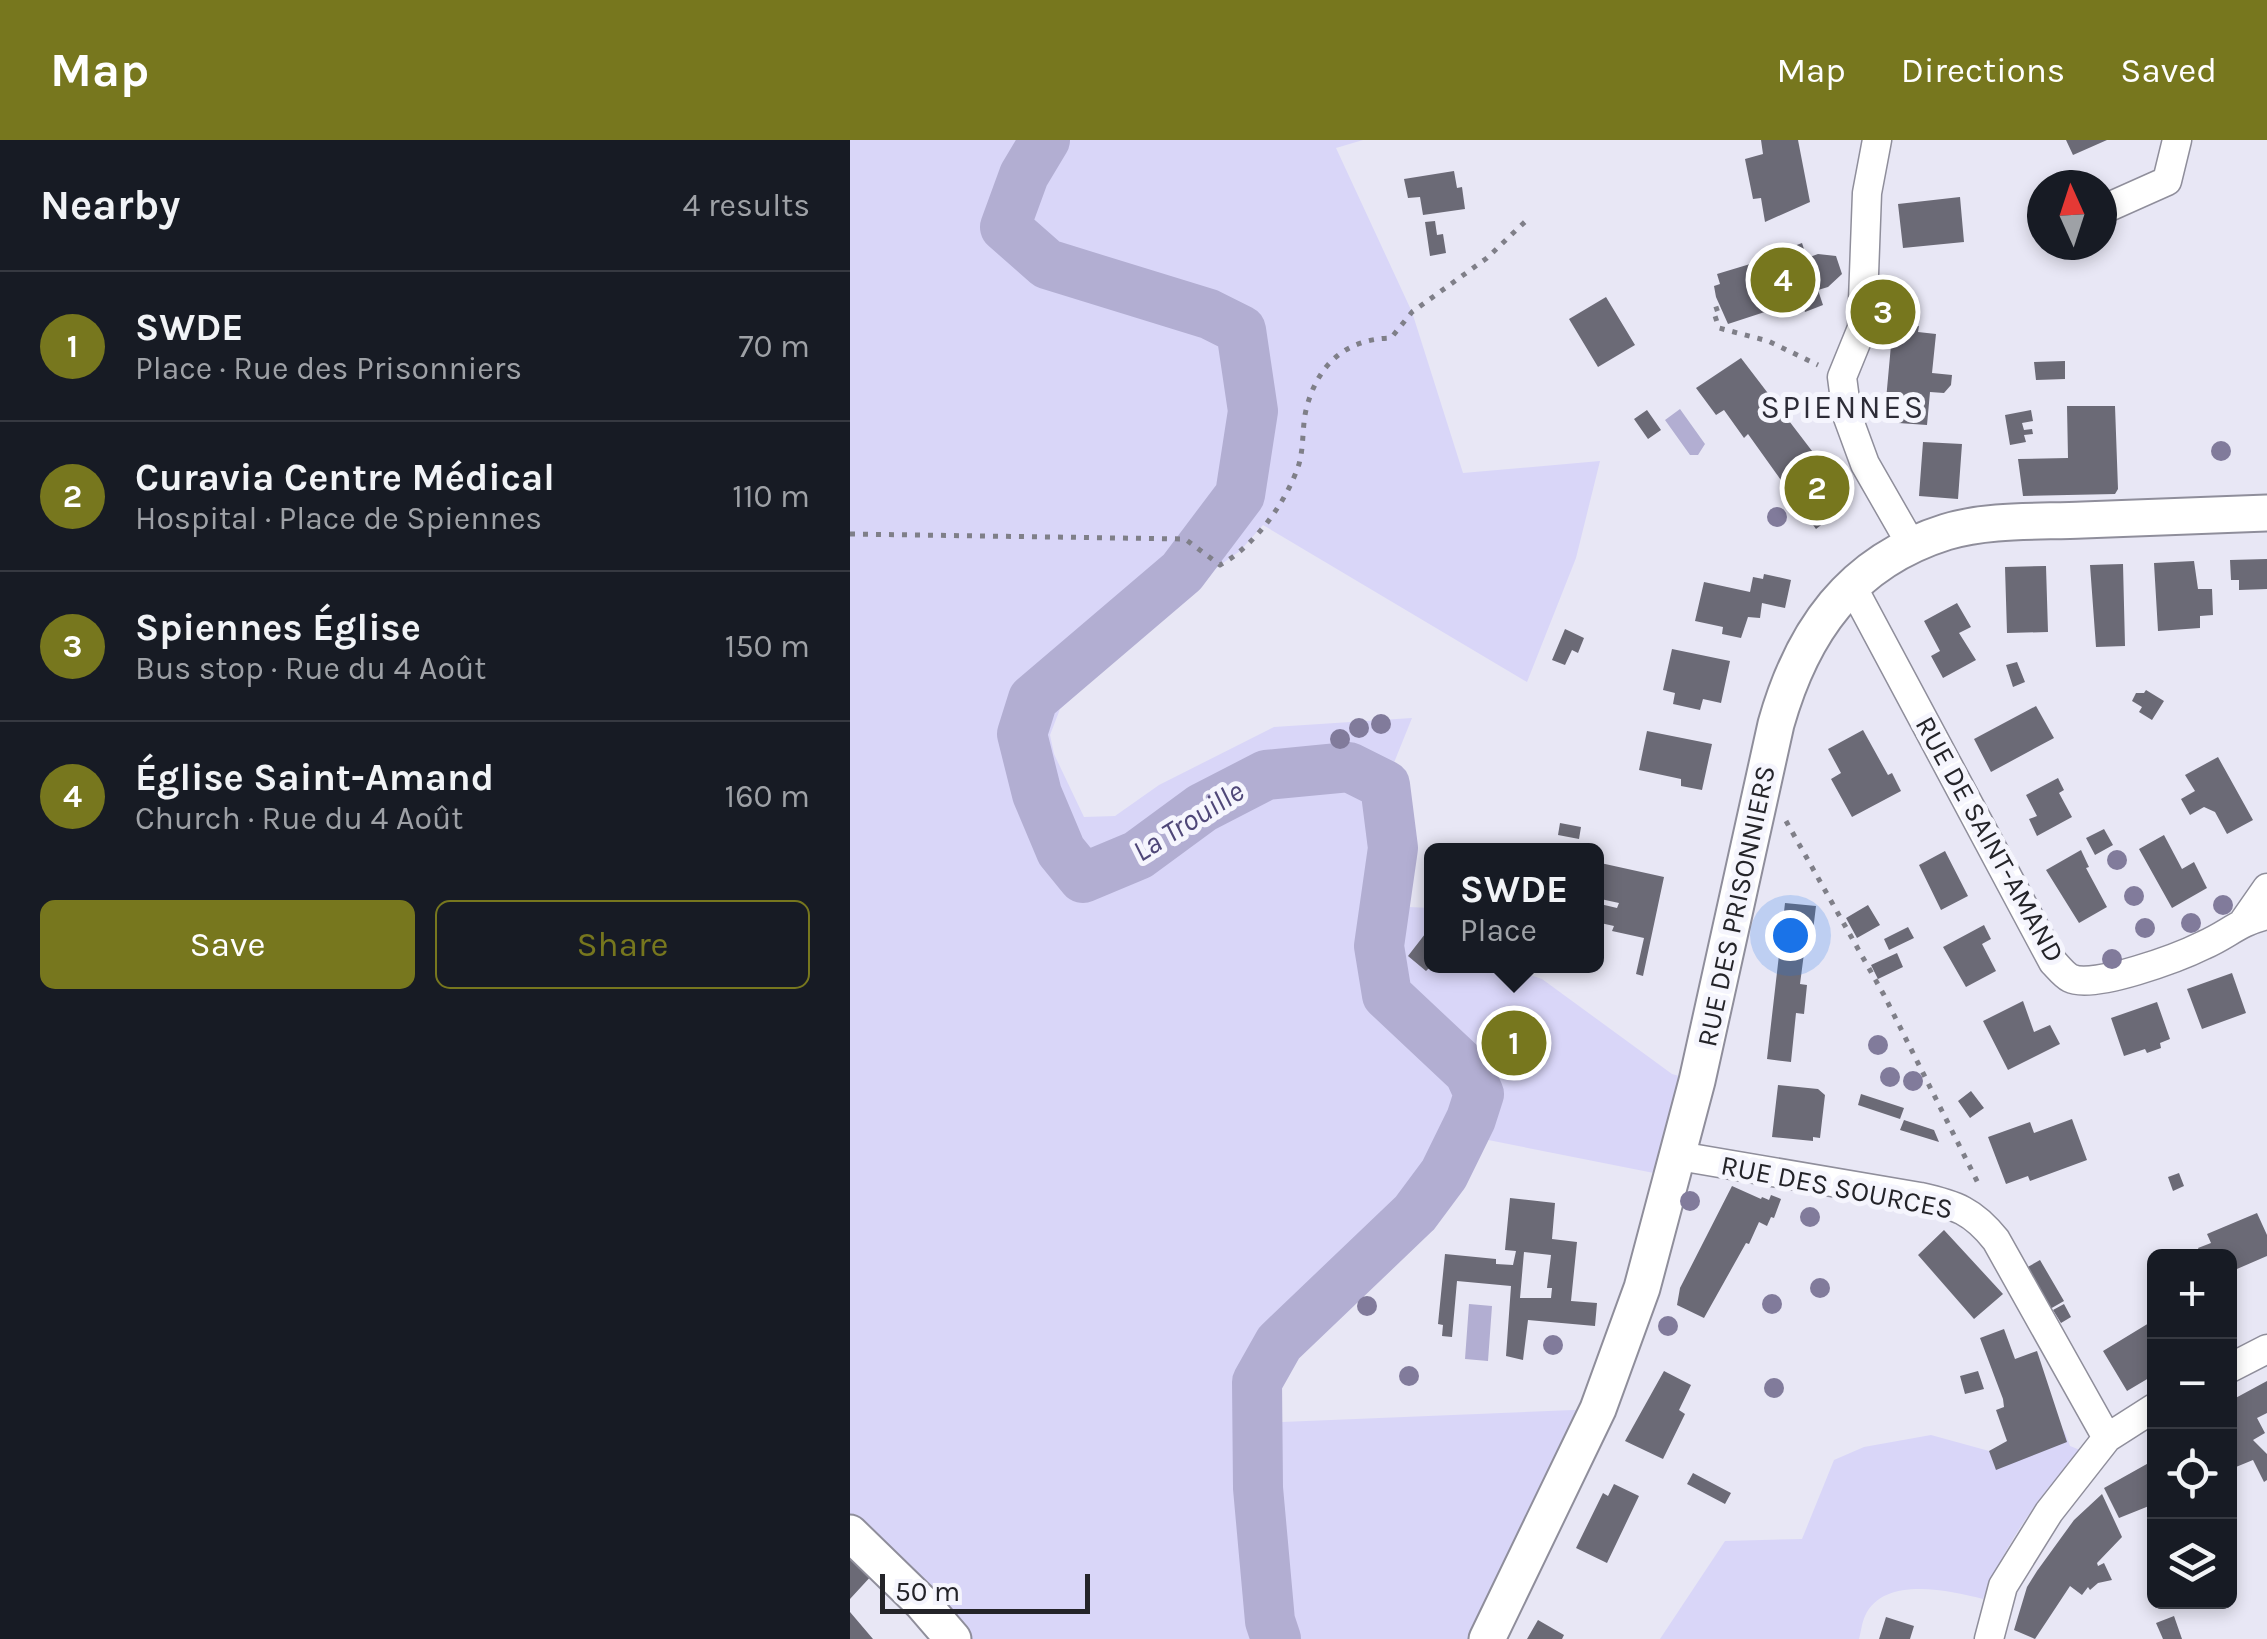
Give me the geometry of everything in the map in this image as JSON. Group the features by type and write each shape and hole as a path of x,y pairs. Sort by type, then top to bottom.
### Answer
{"street":[{"path":"1877,140 1867,192 1862,328 1842,377 1847,415 1865,464 1912,546"},
{"path":"2117,204 2167,182 2177,140"},
{"name":"RUE DES PRISONNIERS","path":"1488,1639 1598,1409 1642,1288 1679,1156 1788,680 1812,633 1852,586 1912,546 1947,532 1974,527 2267,512"},
{"name":"RUE DE SAINT-AMAND","path":"1852,586 2053,962 2069,978 2103,981 2205,945 2256,918 2267,888"},
{"name":"RUE DES SOURCES","path":"1679,1156 1920,1197 1952,1204 1980,1220 1996,1240 2108,1438"},
{"path":"2237,1364 2267,1349"},
{"path":"1989,1639 2004,1586 2068,1486 2108,1438 2147,1413"},
{"path":"850,1532 953,1639"}],"path":[{"path":"850,534 1185,539 1220,565 1251,540 1288,488 1298,464 1306,412 1324,369 1352,344 1371,338 1392,338 1412,312 1487,258 1530,217"},
{"path":"1719,308 1713,310 1720,328 1768,341 1842,377"},
{"path":"1781,812 1884,995 1984,1194"}],"shaded area":[{"path":"850,140 1363,140 1336,148 1412,312 1463,473 1600,461 1576,558 1527,682 1263,525 1240,551 1060,709 1050,735 1054,754 1084,817 1115,816 1159,785 1274,727 1412,718 1385,785 1393,848 1383,921 1409,907 1424,908 1424,973 1524,973 1542,979 1672,1074 1697,1081 1674,1177 1463,1135 1404,1223 1279,1343 1273,1393 1258,1423 1598,1409 1487,1639 953,1639 850,1533"},
{"path":"1680,409 1705,444 1698,455 1690,455 1665,420"},
{"path":"1469,1304 1492,1306 1488,1361 1465,1359"},
{"path":"2064,1430 2070,1446 2080,1450 2025,1520 1983,1599 1936,1590 1902,1590 1874,1603 1865,1616 1859,1639 1660,1639 1725,1541 1802,1539 1834,1460 1864,1447 1931,1435 2000,1454"}],"building":[{"path":"1761,140 1798,140 1810,202 1765,222 1761,198 1753,199 1745,159 1763,154"},
{"path":"2066,140 2107,140 2073,155"},
{"path":"1454,171 1457,188 1462,187 1465,209 1423,215 1420,197 1408,198 1404,179"},
{"path":"1960,197 1964,242 1903,248 1898,204"},
{"path":"1435,221 1437,235 1443,234 1446,253 1430,256 1425,222"},
{"path":"1802,243 1807,258 1818,254 1836,256 1842,274 1828,287 1818,290 1823,305 1805,312 1801,300 1728,324 1716,297 1714,286 1720,284 1717,274 1787,253 1786,249"},
{"path":"1606,297 1635,345 1598,367 1569,319"},
{"path":"1893,323 1919,326 1918,332 1936,334 1932,373 1952,375 1951,385 1944,393 1930,392 1927,425 1884,422"},
{"path":"1741,358 1851,502 1816,529 1748,434 1744,438 1724,410 1716,415 1696,388"},
{"path":"2065,361 2065,379 2036,380 2034,362"},
{"path":"2067,406 2115,406 2115,494 2023,496 2018,459 2068,458"},
{"path":"1647,410 1661,430 1648,439 1634,419"},
{"path":"2031,410 2033,421 2022,423 2024,430 2032,429 2033,434 2024,435 2026,442 2010,445 2005,415"},
{"path":"1923,442 1962,444 1958,499 1919,496"},
{"path":"2267,559 2267,589 2239,590 2239,580 2231,580 2230,560"},
{"path":"2194,561 2198,589 2212,589 2213,615 2200,616 2200,628 2158,631 2154,563"},
{"path":"2123,564 2125,646 2096,647 2090,565"},
{"path":"2046,566 2048,632 2007,633 2005,567"},
{"path":"1764,574 1791,580 1785,608 1762,603 1760,618 1748,617 1741,638 1722,634 1723,627 1695,621 1704,582 1750,592 1753,577 1763,579"},
{"path":"1957,603 1971,627 1959,633 1976,660 1943,678 1931,656 1940,651 1924,621"},
{"path":"1565,629 1584,638 1578,653 1572,650 1565,665 1552,660"},
{"path":"1672,649 1730,661 1721,703 1703,699 1700,710 1673,704 1675,693 1663,690"},
{"path":"2017,662 2025,682 2013,687 2006,665"},
{"path":"2146,690 2164,701 2152,720 2139,712 2142,707 2132,701 2136,693"},
{"path":"2036,706 2054,738 1991,772 1974,739"},
{"path":"1863,730 1901,791 1852,817 1831,779 1841,773 1828,749"},
{"path":"1647,731 1712,744 1702,790 1681,786 1681,779 1639,770"},
{"path":"2218,757 2253,820 2227,834 2215,812 2204,807 2190,815 2181,799 2195,791 2185,775"},
{"path":"2058,778 2064,790 2059,793 2072,817 2037,836 2029,819 2037,816 2026,795"},
{"path":"1560,823 1581,827 1579,839 1558,835"},
{"path":"2104,829 2113,845 2095,855 2086,838"},
{"path":"2164,835 2182,869 2194,862 2207,888 2172,908 2139,849"},
{"path":"2081,850 2107,907 2079,923 2046,870"},
{"path":"1945,851 1968,896 1941,910 1919,865"},
{"path":"1604,864 1664,877 1643,976 1636,974 1644,938 1612,931 1614,926 1604,924 1604,905 1617,908 1619,903 1604,900"},
{"path":"1785,903 1816,906 1812,939 1806,938 1800,984 1807,985 1804,1014 1796,1013 1791,1062 1767,1059"},
{"path":"1868,905 1880,925 1857,938 1846,918"},
{"path":"1984,925 1991,939 1982,944 1996,971 1966,987 1943,947"},
{"path":"1908,927 1914,938 1889,950 1884,939"},
{"path":"1424,935 1424,969 1408,956"},
{"path":"1897,953 1903,967 1878,979 1871,965"},
{"path":"2232,973 2246,1013 2202,1029 2187,989"},
{"path":"2023,1001 2034,1032 2050,1025 2060,1044 2008,1070 1983,1021"},
{"path":"2157,1002 2170,1039 2160,1043 2161,1048 2124,1056 2111,1018"},
{"path":"1778,1085 1818,1089 1825,1095 1820,1138 1813,1137 1813,1141 1772,1137"},
{"path":"1971,1091 1984,1108 1970,1118 1958,1101"},
{"path":"1861,1094 1904,1108 1900,1119 1858,1105"},
{"path":"2072,1119 2087,1160 2030,1181 2028,1176 2006,1184 1988,1137 2030,1122 2034,1133"},
{"path":"1904,1120 1934,1130 1939,1142 1900,1130"},
{"path":"2179,1173 2184,1186 2173,1191 2168,1177"},
{"path":"1732,1186 1761,1199 1769,1200 1771,1195 1781,1199 1767,1226 1759,1222 1704,1318 1677,1305 1680,1288"},
{"path":"1510,1198 1555,1203 1552,1239 1577,1242 1571,1301 1597,1303 1595,1326 1528,1320 1523,1360 1506,1356 1511,1286 1457,1281 1452,1337 1442,1336 1443,1325 1438,1324 1445,1254 1496,1259 1496,1264 1513,1265 1516,1251 1505,1250","holes":["1524,1252 1551,1255 1547,1288 1552,1288 1551,1298 1520,1298"]},
{"path":"2257,1213 2267,1235 2267,1256 2237,1269 2237,1249 2198,1249 2211,1243 2207,1234"},
{"path":"1944,1230 2003,1294 1974,1319 1918,1255"},
{"path":"2040,1260 2064,1301 2050,1309 2026,1268"},
{"path":"2064,1304 2071,1317 2061,1323 2053,1310"},
{"path":"2147,1324 2147,1379 2127,1391 2103,1351"},
{"path":"2004,1329 2015,1359 2037,1351 2067,1442 1996,1470 1989,1451 2007,1441 1996,1410 2004,1407 1980,1338"},
{"path":"1664,1371 1691,1385 1679,1410 1685,1414 1663,1459 1625,1441"},
{"path":"1978,1371 1984,1389 1965,1394 1960,1376"},
{"path":"2267,1381 2267,1413 2257,1418 2265,1433 2253,1440 2267,1454 2264,1482 2253,1460 2237,1467 2237,1397"},
{"path":"2147,1464 2147,1507 2119,1518 2104,1488"},
{"path":"1693,1473 1731,1493 1725,1504 1687,1484"},
{"path":"1614,1484 1639,1496 1607,1563 1576,1548 1603,1493 1608,1496"},
{"path":"2102,1494 2122,1537 2097,1563 2104,1563 2112,1580 2098,1583 2090,1590 2088,1587 2082,1595 2070,1586 2035,1639 2014,1630 2027,1587 2037,1571 2074,1520"},
{"path":"850,1552 873,1574 850,1599"},
{"path":"850,1612 873,1639 850,1639"},
{"path":"2174,1616 2182,1639 2163,1639 2156,1623"},
{"path":"1886,1617 1914,1626 1910,1639 1879,1639"},
{"path":"1538,1620 1564,1635 1562,1639 1527,1639"}],"waterway":[{"name":"La Trouille","path":"1045,140 1024,175 1005,227 1047,264 1209,314 1241,330 1253,411 1240,495 1182,572 1033,699 1022,734 1037,794 1061,851 1083,878 1138,855 1202,808 1266,775 1349,767 1385,785 1393,848 1379,946 1387,995 1469,1072 1479,1094 1444,1174 1415,1213 1279,1343 1257,1382 1258,1488 1270,1621 1276,1639"},
{"path":"1473,1082 1508,1051"}],"place":[{"name":"Église Saint-Amand","path":"1783,280"},
{"name":"Spiennes Église","path":"1883,312"},
{"name":"Curavia Centre Médical","path":"1817,488"},
{"name":"SWDE","path":"1514,1043"}],"district":[{"name":"SPIENNES","path":"1843,407"}]}
